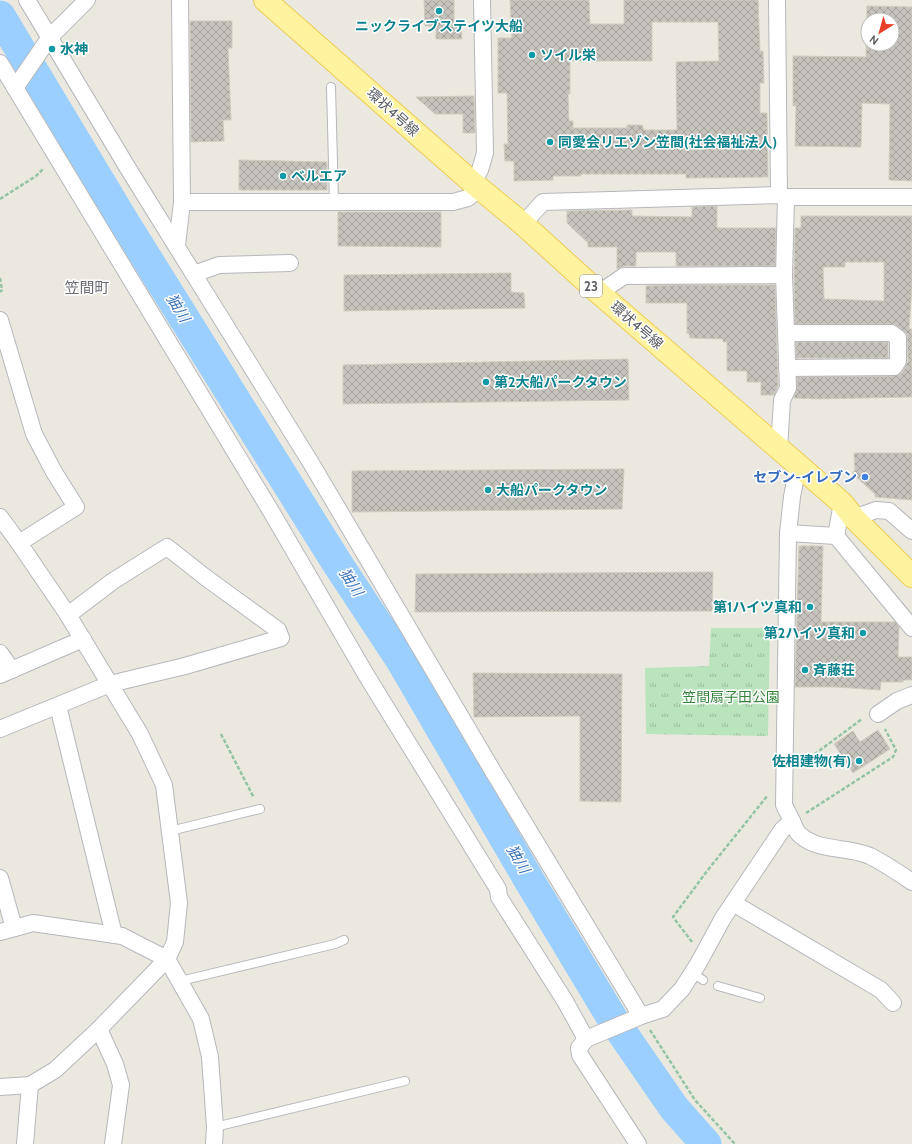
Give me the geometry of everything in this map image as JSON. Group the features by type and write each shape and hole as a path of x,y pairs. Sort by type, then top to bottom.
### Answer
{"main road":[{"name":"環状4号線","path":"265,0 476,185 523,224 599,293 798,465 848,510 912,576"}],"street":[{"path":"27,0 82,93 311,463 494,773 641,1016"},
{"path":"15,88 50,37 87,0"},
{"path":"177,245 182,202 180,0"},
{"path":"182,202 453,202 468,198 476,185 485,153 482,0"},
{"path":"777,0 784,275 788,368 788,388 782,400 779,449"},
{"path":"0,63 272,513 368,678 498,889 499,897 502,903 564,1000 585,1038"},
{"path":"523,224 543,202 783,196 912,197"},
{"path":"194,274 219,265 290,263"},
{"path":"599,293 624,276 784,275"},
{"path":"0,320 34,434 54,472 76,507 19,543"},
{"path":"787,333 891,333 898,338 898,361 894,367 788,368"},
{"path":"798,465 792,497 788,533 784,805 799,834 811,842 838,850 857,852 870,856 912,882"},
{"path":"836,536 848,510 889,511 912,531"},
{"path":"0,517 83,639 140,734 164,785 179,903 175,942 167,959 55,1070 30,1085 0,1086"},
{"path":"788,533 836,536 912,628"},
{"path":"0,729 110,684 185,666 281,638 278,630 204,577 168,546 113,581 68,615"},
{"path":"0,653 6,673 83,639"},
{"path":"878,714 897,701 912,695"},
{"path":"58,706 114,935"},
{"path":"638,1144 580,1055 579,1048 585,1038 663,1009 697,976 702,956 733,903 782,830 792,821"},
{"path":"0,878 7,930 34,923 122,936 167,959 201,1019 210,1057 215,1127 214,1144"},
{"path":"733,903 881,990 893,1003"},
{"path":"98,1029 115,1064 121,1085 113,1144"},
{"path":"25,1144 30,1085"}],"lane":[{"path":"331,88 334,202"},
{"path":"170,831 260,809"},
{"path":"180,981 335,944 344,940"},
{"path":"718,986 760,998"},
{"path":"215,1127 405,1081"}],"path":[{"path":"0,199 36,176 57,157"},
{"path":"0,278 2,290 0,292"},
{"path":"784,777 873,711 878,714 896,750 893,757 792,821"},
{"path":"221,734 260,809"},
{"path":"702,956 674,917 707,871 771,792"},
{"path":"641,1016 695,1100 735,1144"}],"green space":[{"name":"笠間扇子田公園","path":"711,628 770,628 768,736 646,734 645,668 709,666"}],"building":[{"name":"ニックライブステイツ大船","path":"424,0 454,0 454,22 461,22 462,39 436,39 436,26 425,26"},
{"path":"510,0 589,0 590,24 624,24 624,0 758,0 760,51 763,51 764,83 760,83 760,113 767,113 768,177 686,178 686,174 581,174 581,176 553,176 553,180 514,181 514,161 505,161 504,144 508,144 507,93 498,93 498,38 512,38","holes":["652,22 718,22 719,61 676,62 677,130 644,130 642,125 627,125 627,128 573,128 573,121 569,121 568,94 570,94 570,61 652,61"]},
{"path":"867,6 912,7 912,181 889,180 890,104 862,103 861,147 795,146 796,106 793,106 793,56 866,57 866,52 900,52 900,12 867,12"},
{"path":"190,21 232,21 232,48 228,48 231,120 223,120 224,141 191,142"},
{"path":"474,96 475,133 463,133 463,114 435,114 416,97"},
{"name":"ベルエア","path":"239,160 327,162 327,190 239,190"},
{"path":"717,206 717,228 776,228 775,266 676,266 676,252 636,252 636,266 624,266 617,269 617,247 588,247 588,243 567,223 567,211 632,210 632,216 692,217 692,207"},
{"path":"338,212 441,212 441,247 338,246"},
{"path":"801,216 912,216 912,286 909,329 912,329 912,397 818,399 794,398 797,388 797,377 894,376 902,373 908,361 907,334 896,325 795,324 795,228 801,228","holes":["845,262 884,262 884,301 824,299 823,267 845,267"]},
{"path":"511,273 511,292 524,293 525,308 344,311 344,275"},
{"path":"775,285 778,386 774,395 761,395 761,382 747,382 747,371 727,371 727,342 723,342 723,339 690,338 689,334 687,333 687,303 646,303 646,286"},
{"path":"796,342 888,342 888,358 796,358"},
{"name":"第2大船パークタウン","path":"628,359 629,400 343,404 343,365"},
{"path":"854,453 912,453 912,500 875,497 875,494 852,473 855,470"},
{"name":"大船パークタウン","path":"624,469 622,509 352,512 352,471"},
{"path":"799,546 823,546 821,622 895,622 899,627 898,657 912,657 912,680 903,680 903,682 881,682 880,690 836,687 795,687"},
{"path":"713,572 712,611 415,612 416,574"},
{"path":"473,673 622,674 621,802 580,801 580,716 474,717"},
{"name":"佐相建物(有)","path":"878,730 890,749 853,773 834,744 853,731 860,742"}],"waterway":[{"name":"㹨川","path":"0,16 124,222 337,563 401,660 529,880 612,1018 674,1108 706,1144"}],"place":[{"name":"ニックライブステイツ大船","path":"439,11"},
{"name":"水神","path":"52,49"},
{"name":"ソイル栄","path":"532,55"},
{"name":"同愛会リエゾン笠間(社会福祉法人)","path":"550,142"},
{"name":"ベルエア","path":"283,176"},
{"name":"第2大船パークタウン","path":"486,382"},
{"name":"セブン-イレブン","path":"865,477"},
{"name":"大船パークタウン","path":"488,490"},
{"name":"第1ハイツ真和","path":"810,607"},
{"name":"第2ハイツ真和","path":"863,633"},
{"name":"斉藤荘","path":"805,670"},
{"name":"佐相建物(有)","path":"859,761"}],"district":[{"name":"笠間町","path":"87,288"}]}
